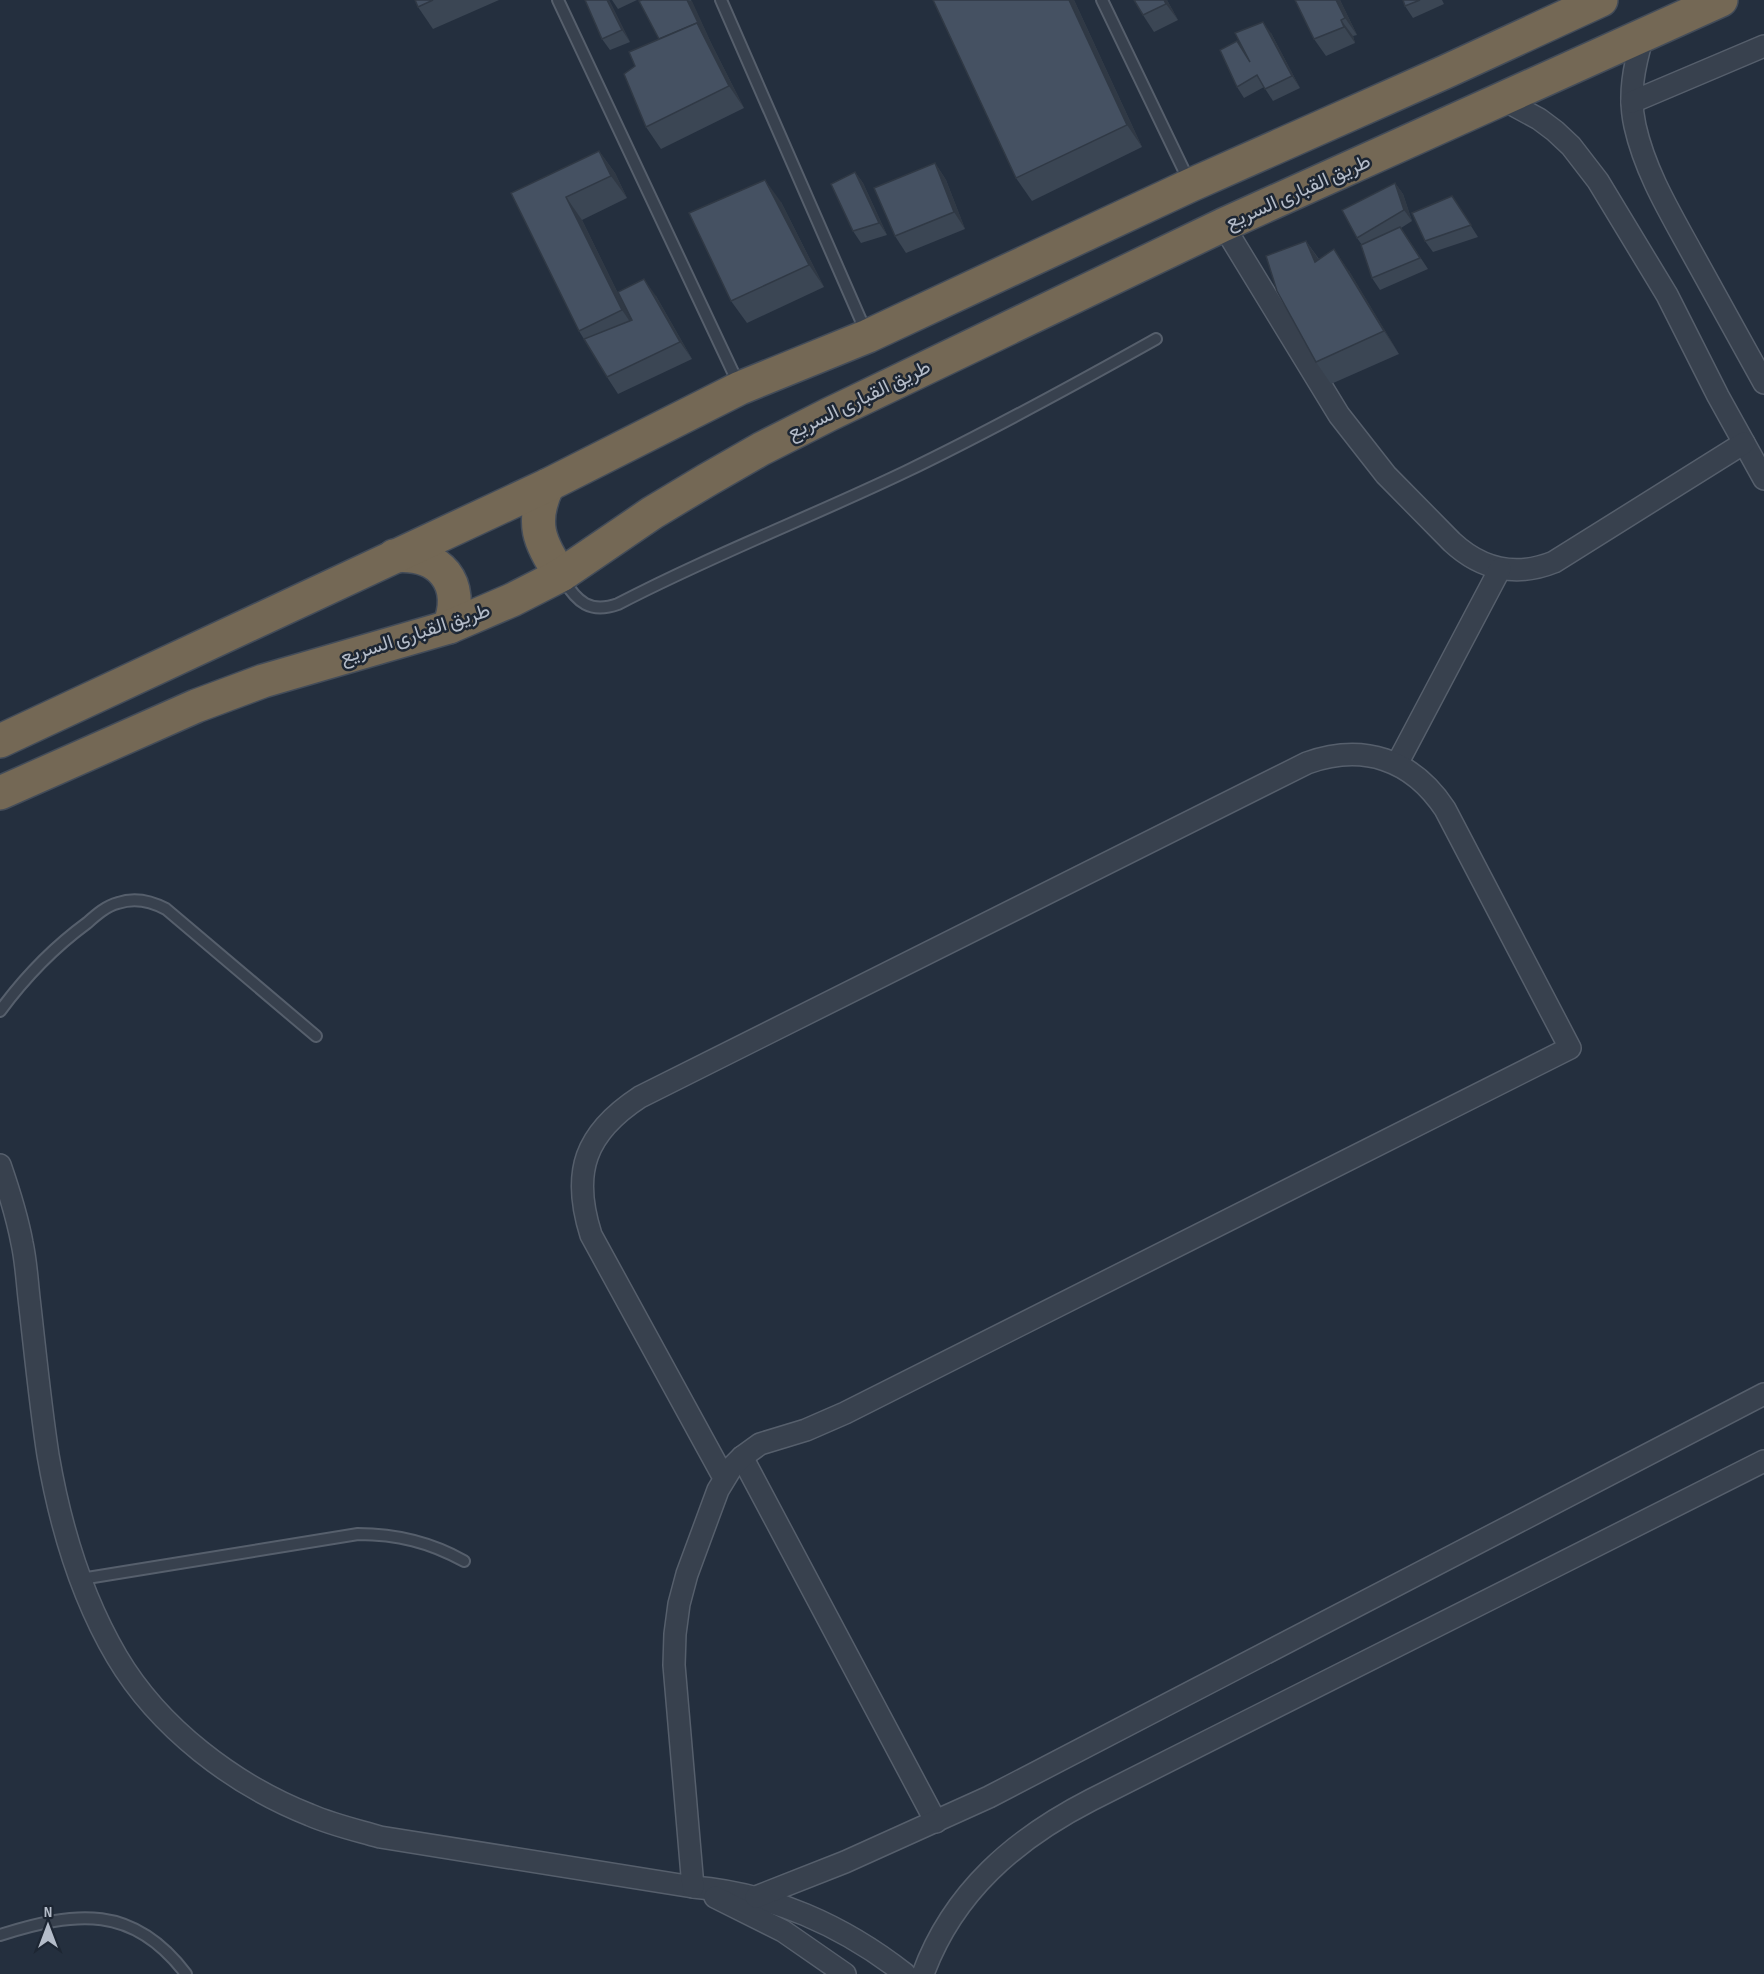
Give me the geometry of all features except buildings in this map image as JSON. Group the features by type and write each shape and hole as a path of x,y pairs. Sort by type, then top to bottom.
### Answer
{"highway":[{"path":"1445,72 1489,38 1560,0"},
{"path":"0,741 548,484 740,388 868,336 1191,185 1601,0"},
{"name":"طريق القبارى السريع","path":"0,793 195,706 263,681 449,627 512,600 561,575 652,513 761,449 830,414 1223,225 1721,0"},
{"path":"548,484 539,511 538,525 545,552 561,575"},
{"path":"394,556 410,555 426,559 440,567 450,580 455,596 455,612 449,627"}],"street":[{"path":"1644,36 1634,70 1632,102 1639,142 1662,199 1764,383"},
{"path":"1632,102 1764,46"},
{"path":"1504,100 1539,119 1571,146 1586,163 1634,237 1667,295 1718,396 1764,479"},
{"path":"1223,225 1318,383 1362,446 1386,475 1462,552 1486,565 1500,569 1528,570 1554,562 1744,443"},
{"path":"1397,764 1500,569"},
{"path":"693,1887 675,1696 675,1634 679,1604 687,1574 718,1490 724,1478 742,1457 760,1444 806,1430 845,1413 1570,1048 1445,809 1429,788 1397,764 1361,754 1324,757 1307,763 640,1097 617,1112 600,1132 587,1156 582,1182 583,1209 591,1235 724,1478"},
{"path":"0,1165 23,1246 48,1454 67,1538 97,1618 117,1657 138,1687 188,1740 246,1783 310,1816 380,1837 756,1897 830,1926 877,1953 905,1974"},
{"path":"756,1897 845,1862 936,1822 1059,1762 1764,1394"},
{"path":"742,1457 936,1822"},
{"path":"923,1974 942,1934 975,1886 995,1865 1040,1828 1082,1804 1764,1461"},
{"path":"693,1887 783,1931 845,1974"}],"lane":[{"path":"558,0 740,388"},
{"path":"722,0 868,336"},
{"path":"1102,0 1191,185"},
{"path":"561,575 572,594 588,606 608,608 694,566 906,471 1074,385 1156,339"},
{"path":"0,1011 31,972 72,933 116,903 142,900 166,909 316,1036"},
{"path":"81,1579 358,1534 402,1536 445,1550 464,1561"},
{"path":"0,1935 61,1920 104,1918 135,1928 149,1937 186,1974"}]}
